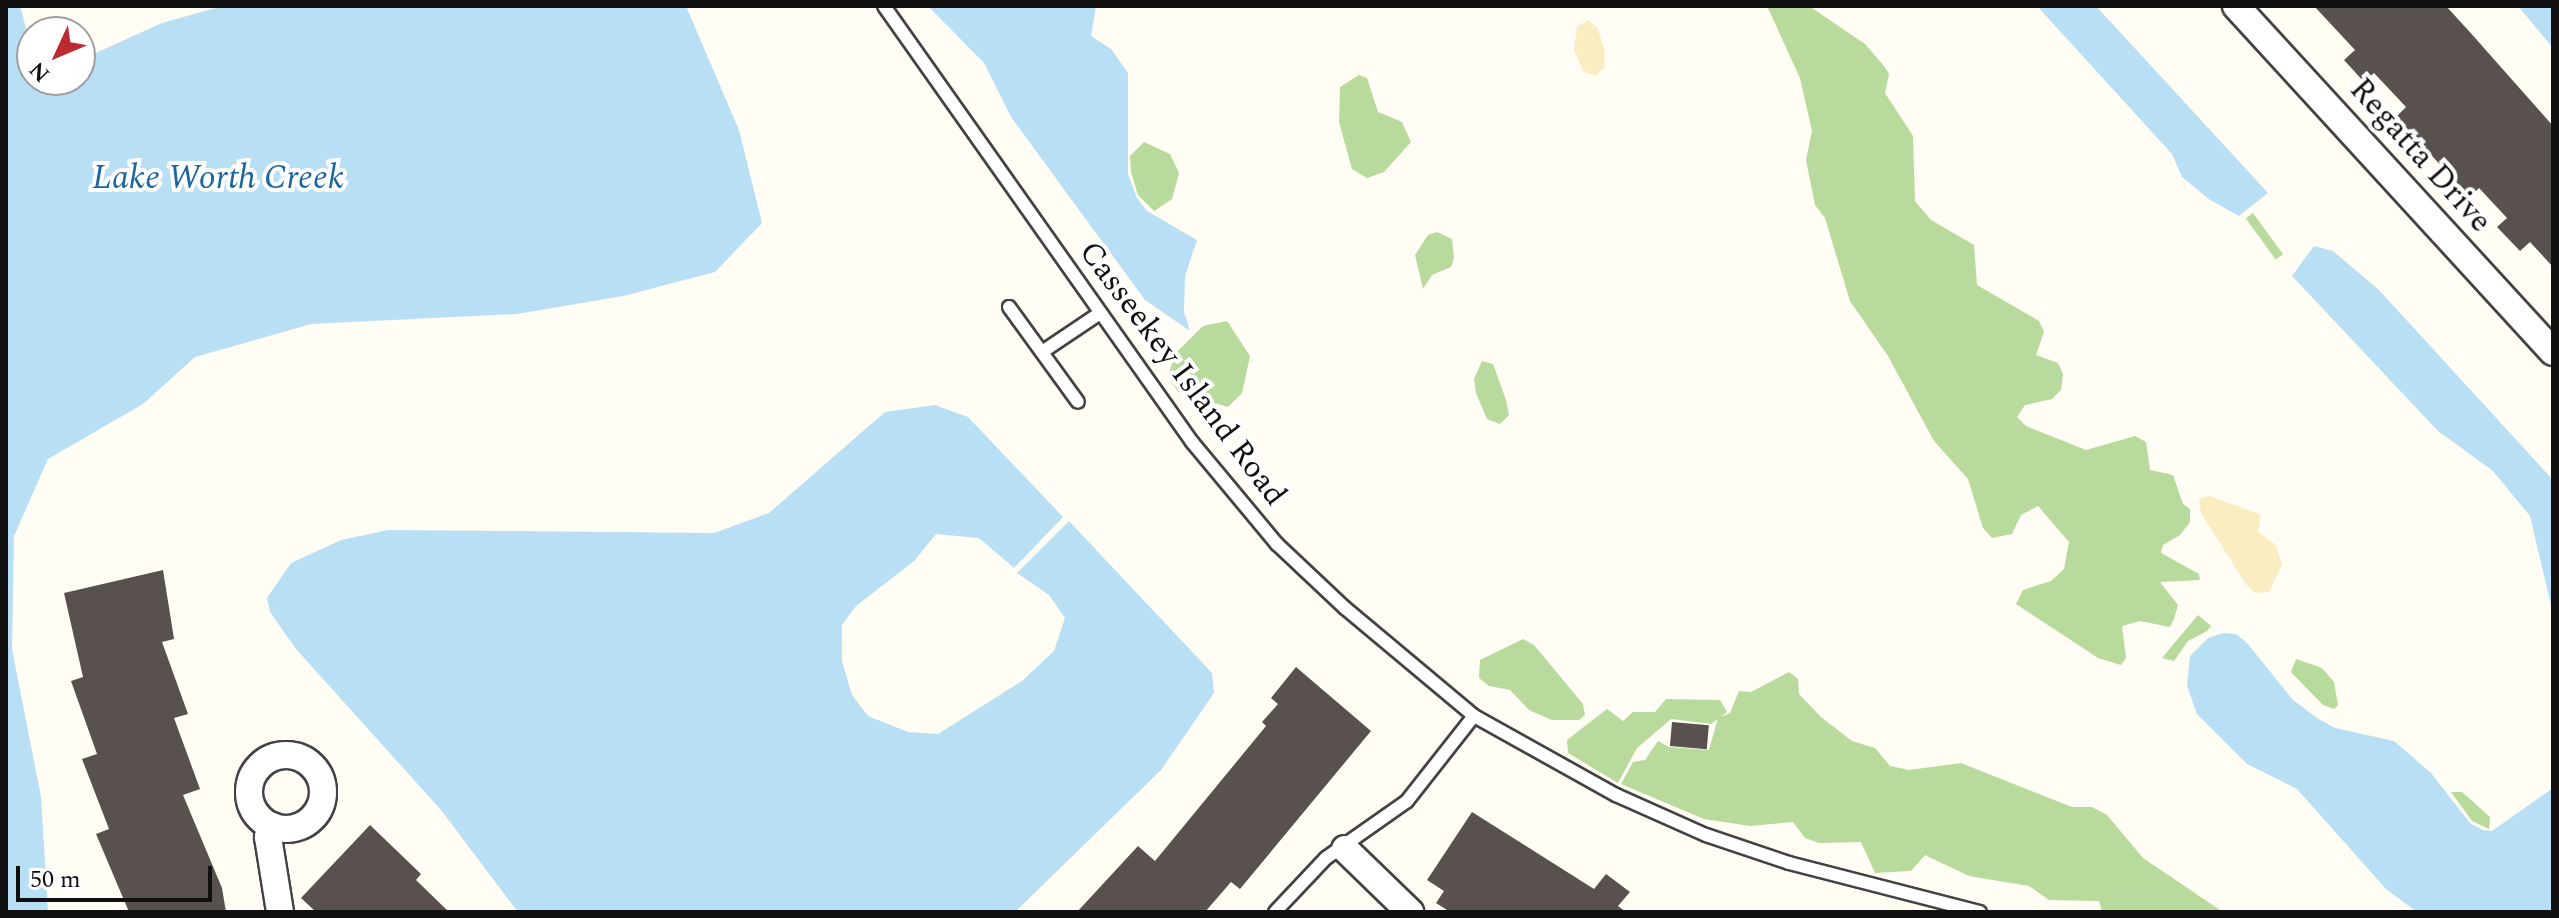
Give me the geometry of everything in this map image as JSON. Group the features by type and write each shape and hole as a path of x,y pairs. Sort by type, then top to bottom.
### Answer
{"street":[{"name":"Regatta Drive","path":"2236,6 2553,352"},
{"path":"272,826 268,837 280,912"},
{"path":"1345,849 1410,912"}],"lane":[{"name":"Casseekey Island Road","path":"884,6 1192,442 1277,544 1345,608 1474,716 1616,795 1706,835 1789,863 1960,910 1980,912"},
{"path":"1009,307 1078,402"},
{"path":"1042,352 1100,313"},
{"path":"1275,912 1326,858 1345,849 1407,801 1474,716"}],"green space":[{"path":"1767,6 1809,6 1865,44 1889,74 1885,93 1913,136 1915,201 1931,220 1974,245 1977,285 2039,321 2044,332 2036,355 2058,363 2063,374 2061,390 2052,399 2025,405 2017,417 2026,426 2086,450 2135,436 2146,442 2150,470 2173,475 2183,504 2190,509 2190,522 2180,535 2163,545 2161,553 2199,574 2200,580 2160,582 2178,605 2174,619 2170,627 2140,621 2122,626 2126,658 2121,665 2098,658 2016,604 2023,590 2051,581 2064,569 2069,542 2038,506 2021,515 2012,534 1992,538 1983,528 1968,479 1934,441 1888,356 1850,301 1825,218 1815,205 1806,160 1812,131 1800,78"},
{"path":"1359,75 1367,78 1378,112 1402,122 1411,142 1384,172 1367,178 1352,169 1339,122 1340,87"},
{"path":"1144,142 1170,154 1179,173 1172,199 1154,211 1138,195 1131,172 1130,156"},
{"path":"2253,213 2283,254 2276,260 2246,218"},
{"path":"1437,232 1452,239 1454,258 1451,267 1432,275 1423,289 1415,255 1428,235"},
{"path":"1227,321 1250,356 1242,393 1228,407 1178,392 1168,376 1175,354 1203,326"},
{"path":"1482,361 1493,364 1506,400 1509,415 1500,424 1487,419 1476,393 1474,379"},
{"path":"2198,615 2211,626 2207,631 2188,641 2174,661 2162,658"},
{"path":"1523,639 1534,645 1583,704 1585,715 1579,720 1552,720 1529,710 1510,690 1489,686 1479,678 1480,660"},
{"path":"2296,659 2322,668 2334,682 2338,705 2334,709 2323,705 2291,672"},
{"path":"1789,672 1798,679 1799,694 1821,717 1852,741 1875,748 1890,766 1909,770 1961,763 2072,807 2092,807 2107,815 2143,858 2223,912 2102,912 2099,901 2049,900 2029,886 1969,876 1925,855 1911,871 1875,873 1861,842 1819,843 1805,838 1793,822 1750,826 1704,819 1621,784 1633,762 1645,760 1658,741 1669,747 1709,750 1718,718 1730,713 1739,691 1751,692"},
{"path":"1666,699 1720,700 1727,712 1711,724 1671,719 1637,748 1618,783 1568,753 1567,740 1607,709 1623,721 1633,712 1655,712"},
{"path":"2451,792 2462,792 2490,817 2489,829 2472,821"}],"sand":[{"path":"1588,20 1597,27 1605,51 1604,68 1595,76 1583,71 1574,50 1577,27"},
{"path":"2210,496 2261,515 2258,532 2276,545 2282,565 2269,592 2255,593 2245,583 2201,513 2199,499"}],"water":[{"name":"Lake Worth Creek","path":"6,6 20,6 23,16 16,16 16,96 96,96 96,53 162,23 223,6 686,6 739,130 762,223 715,272 623,296 517,314 311,324 195,357 143,404 48,459 14,536 12,649 41,797 48,912 6,912"},
{"path":"928,6 1096,6 1091,36 1111,49 1128,73 1128,174 1137,198 1147,211 1197,240 1185,276 1184,312 1190,331 1145,300 1011,117 984,63"},
{"path":"2037,6 2096,6 2268,193 2239,216 2210,200 2182,177 2172,154"},
{"path":"2518,6 2553,6 2553,48"},
{"path":"2314,246 2333,251 2379,290 2553,480 2553,614 2530,516 2493,471 2438,431 2292,276"},
{"path":"935,405 968,417 1063,517 1014,568 979,538 936,534 914,561 856,606 842,625 842,661 852,695 868,716 908,732 938,734 1022,681 1054,651 1065,618 1049,595 1017,573 1069,521 1212,673 1214,693 1161,770 1015,912 518,912 441,810 296,649 270,612 267,598 291,563 341,540 388,530 714,533 769,513 885,412"},
{"path":"2223,633 2236,634 2247,643 2293,700 2317,718 2335,728 2394,741 2431,773 2470,823 2483,830 2492,831 2553,788 2553,912 2417,912 2386,889 2297,789 2247,764 2197,714 2187,686 2190,656 2208,638"}],"building":[{"path":"2314,6 2446,6 2468,30 2553,126 2553,267 2530,242 2520,251 2497,227 2507,218 2479,188 2470,197 2396,117 2406,107 2374,73 2364,82 2344,60 2355,50"},
{"path":"163,570 174,639 162,642 188,714 174,718 200,789 183,795 222,888 226,912 129,912 96,834 109,829 82,759 97,754 71,681 83,677 64,593"},
{"path":"1296,667 1371,731 1240,889 1231,882 1205,912 1077,912 1138,846 1155,861 1266,726 1262,722 1278,704 1271,698"},
{"path":"1672,722 1709,725 1707,749 1670,746"},
{"path":"1472,812 1594,889 1606,874 1630,892 1618,906 1626,912 1450,912 1436,903 1444,891 1427,880"},
{"path":"370,825 421,874 416,880 449,912 316,912 301,898"}]}
